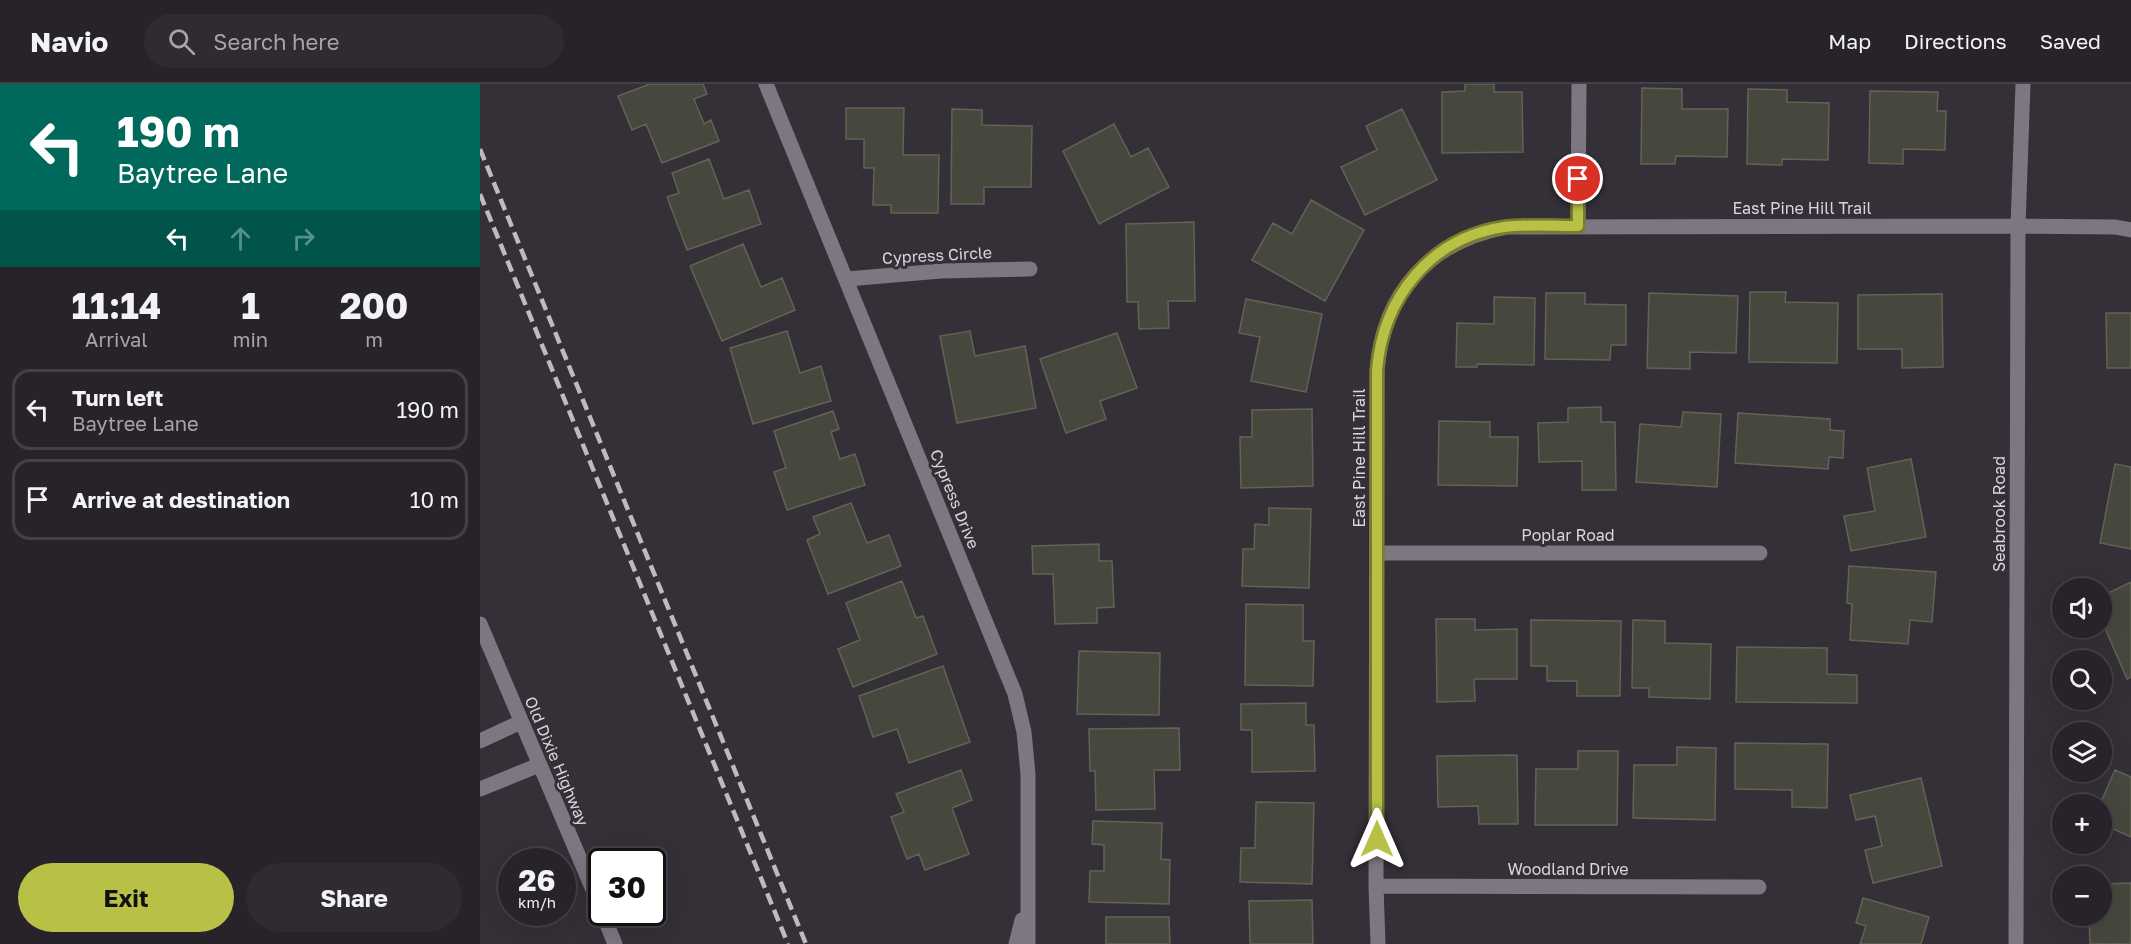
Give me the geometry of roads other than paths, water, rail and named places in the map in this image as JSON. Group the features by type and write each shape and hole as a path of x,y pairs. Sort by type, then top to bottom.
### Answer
{"street":[{"name":"Cypress Drive","path":"766,84 1015,694 1024,732 1028,774 1028,944"},
{"path":"1578,226 1579,84"},
{"name":"Seabrook Road","path":"2016,944 2018,226 2022,84"},
{"name":"East Pine Hill Trail","path":"1378,944 1376,886 1378,361 1383,333 1398,298 1422,268 1452,245 1488,230 1506,227 2018,226 2115,227 2131,230"},
{"name":"Cypress Circle","path":"847,279 941,271 1030,270"},
{"name":"Poplar Road","path":"1377,553 1760,553"},
{"name":"Old Dixie Highway","path":"480,624 588,879"},
{"path":"480,741 521,722"},
{"path":"480,789 539,765"},
{"name":"Woodland Drive","path":"1376,886 1759,887"},
{"path":"1016,944 1028,888"},
{"name":"Old Dixie Highway","path":"608,926 615,944"}],"railway":[{"path":"480,149 806,944"},
{"path":"480,194 788,944"}]}
